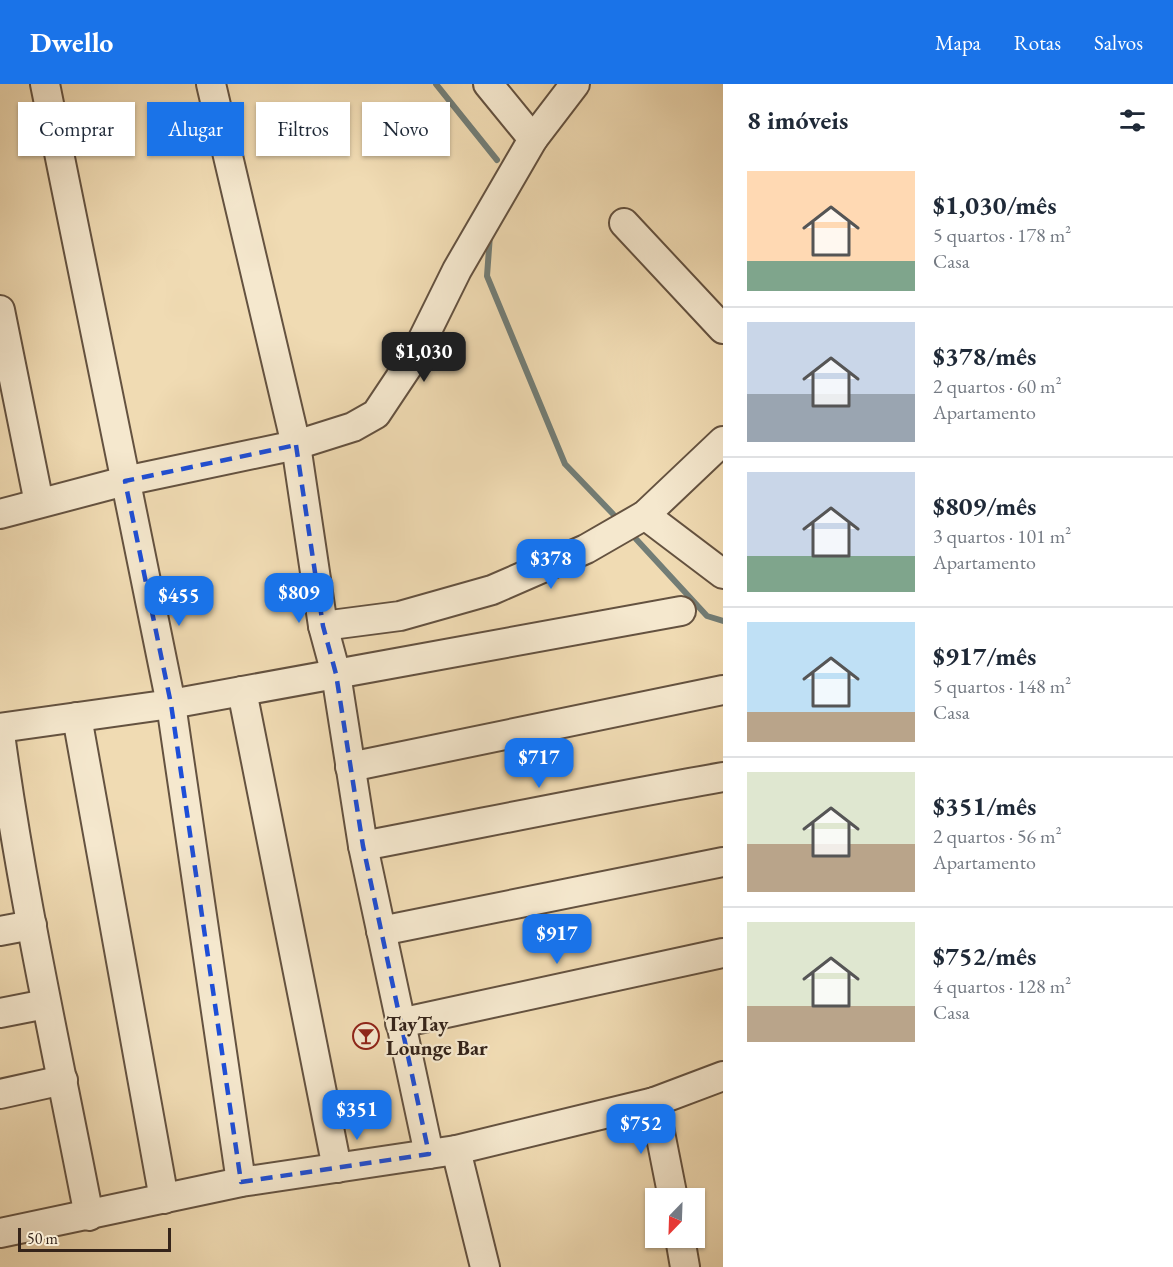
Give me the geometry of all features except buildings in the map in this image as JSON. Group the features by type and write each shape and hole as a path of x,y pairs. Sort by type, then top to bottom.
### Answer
{"street":[{"path":"45,84 171,704 241,1182"},
{"path":"211,84 296,444 323,626 336,674 363,846 400,1023 443,1152 485,1267"},
{"path":"488,84 532,139"},
{"path":"0,514 125,481 296,444 353,427 376,414 414,357 457,270 532,139 575,84"},
{"path":"624,224 723,329"},
{"path":"0,310 39,503"},
{"path":"323,626 400,616 492,590 586,549 645,515 723,441"},
{"path":"645,515 723,574"},
{"path":"0,728 171,704 681,611"},
{"path":"350,767 723,690"},
{"path":"242,691 337,1168"},
{"path":"77,717 164,1199"},
{"path":"0,734 7,833 32,925 89,1216"},
{"path":"363,846 723,777"},
{"path":"381,932 723,862"},
{"path":"0,931 32,925"},
{"path":"400,1023 723,953"},
{"path":"0,1013 46,1004"},
{"path":"0,1233 241,1182 443,1152 654,1102 723,1076"},
{"path":"0,1094 63,1080"},
{"path":"654,1102 671,1188"},
{"path":"682,1248 685,1267"}],"highlighted area":[{"path":"296,445 323,626 336,674 363,846 429,1154 241,1182 171,704 125,481"}],"waterway":[{"path":"436,84 497,160"},
{"path":"490,235 487,276 565,464 613,514"},
{"path":"636,539 707,616 723,621"}],"place":[{"name":"TayTay Lounge Bar","path":"366,1036"}]}
